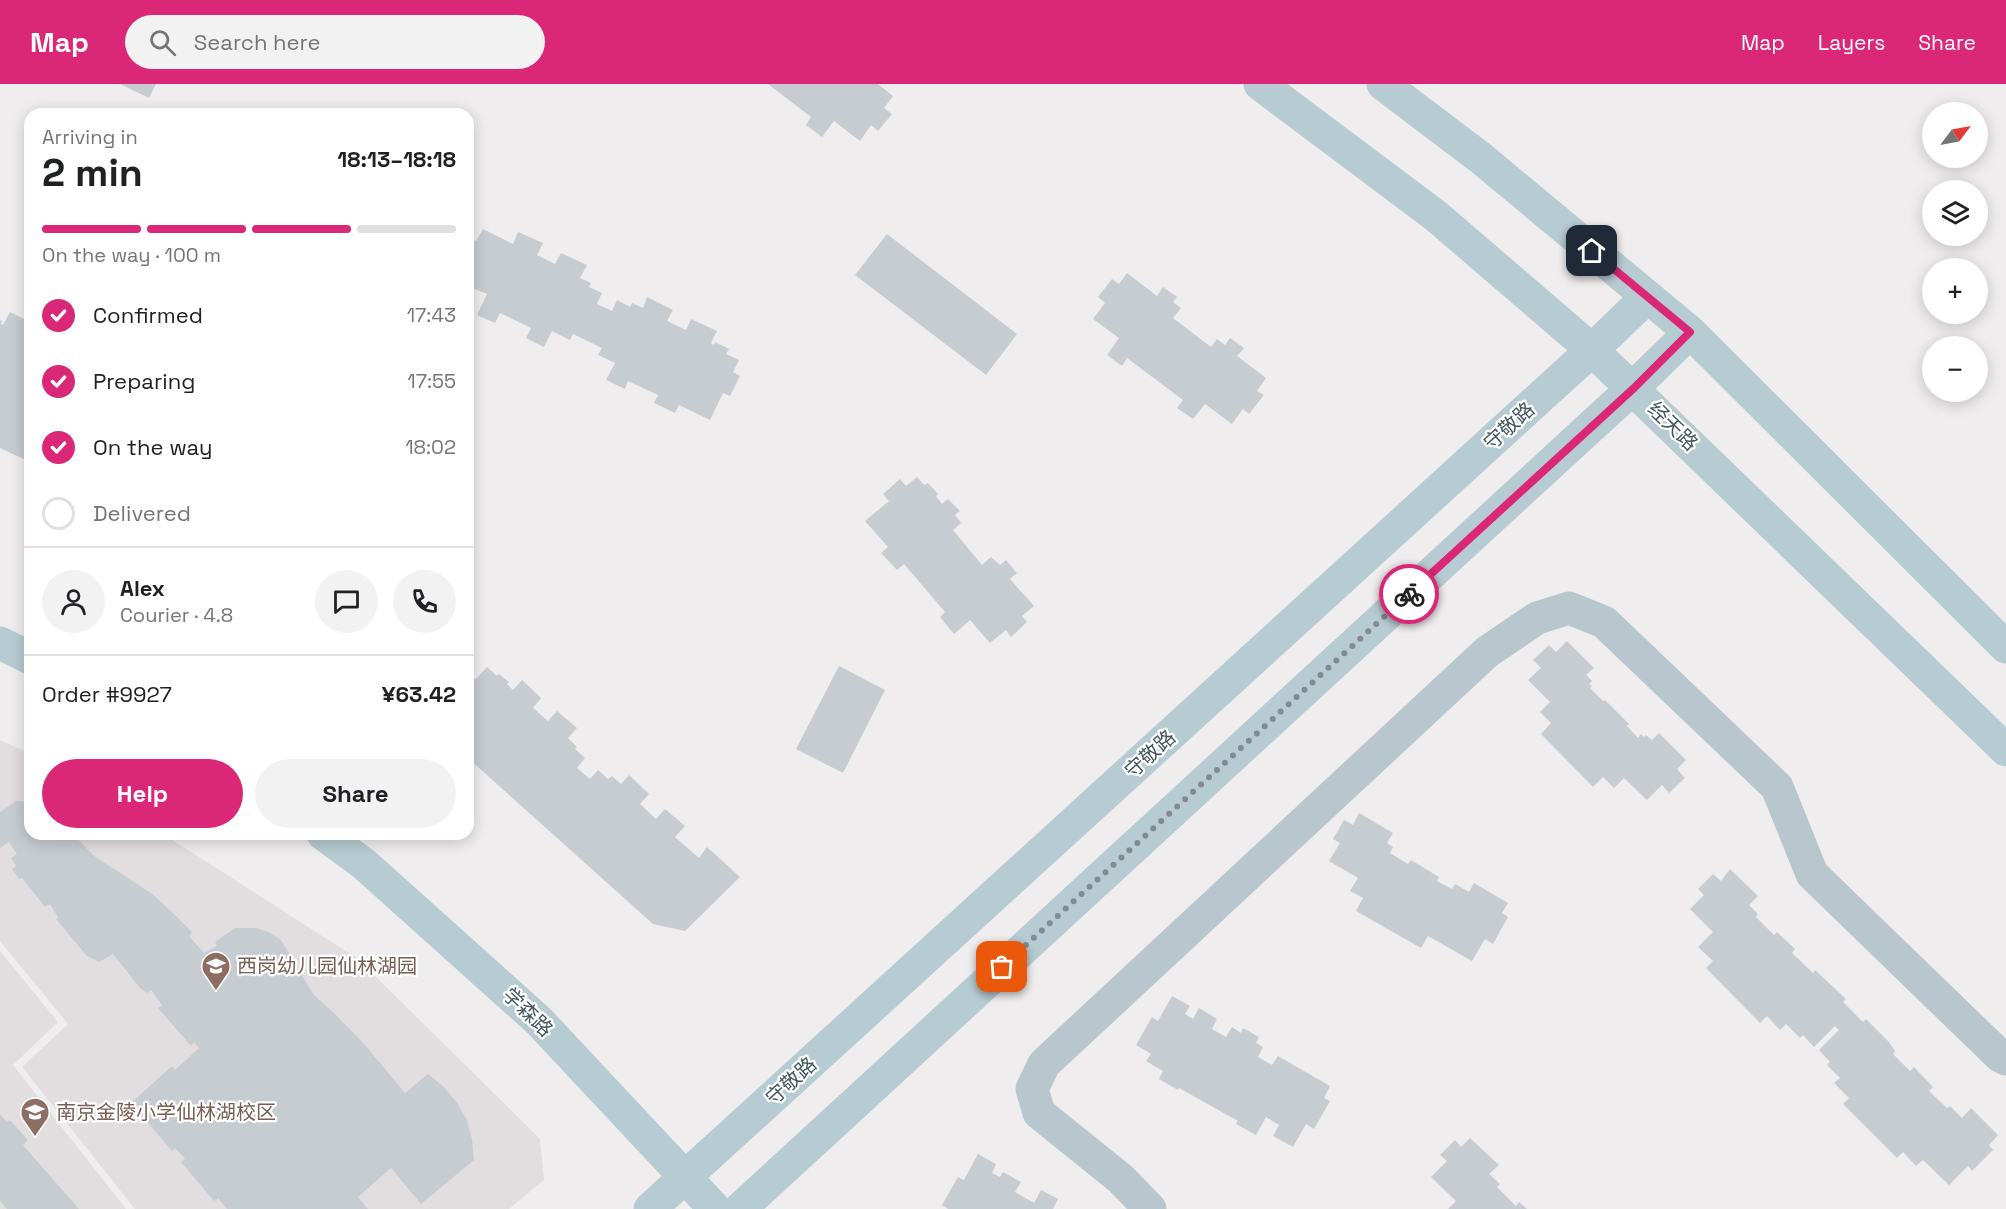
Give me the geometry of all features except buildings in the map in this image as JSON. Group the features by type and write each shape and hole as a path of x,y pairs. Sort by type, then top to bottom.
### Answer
{"main road":[{"name":"经天路","path":"1260,84 1436,216 1592,350 1634,388 2006,750"},
{"path":"1383,84 1482,159 1690,332 2006,647"},
{"name":"守敬路","path":"650,1209 1592,350 1647,297"},
{"path":"740,1209 1634,388 1690,332"},
{"path":"0,643 24,655"},
{"name":"学森路","path":"331,840 364,864 539,1021 715,1209"}],"street":[{"path":"1150,1209 1121,1179 1039,1113 1032,1089 1044,1064 1487,652 1537,618 1569,608 1604,622 1777,787 1812,874 2000,1056 2006,1059"}],"shaded area":[{"name":"西岗幼儿园仙林湖园","path":"0,740 24,750 24,840 172,840 358,959 540,1139 544,1180 509,1209 135,1209 22,1067 68,1024 0,941"},
{"name":"南京金陵小学仙林湖校区","path":"0,951 58,1022 13,1065 126,1209 0,1209"}],"way so far":[{"path":"1002,967 1409,594"}],"place":[{"name":"西岗幼儿园仙林湖园","path":"216,992"},
{"name":"南京金陵小学仙林湖校区","path":"35,1138"}],"route":[{"path":"1409,594 1634,388 1690,332 1592,251"}]}
